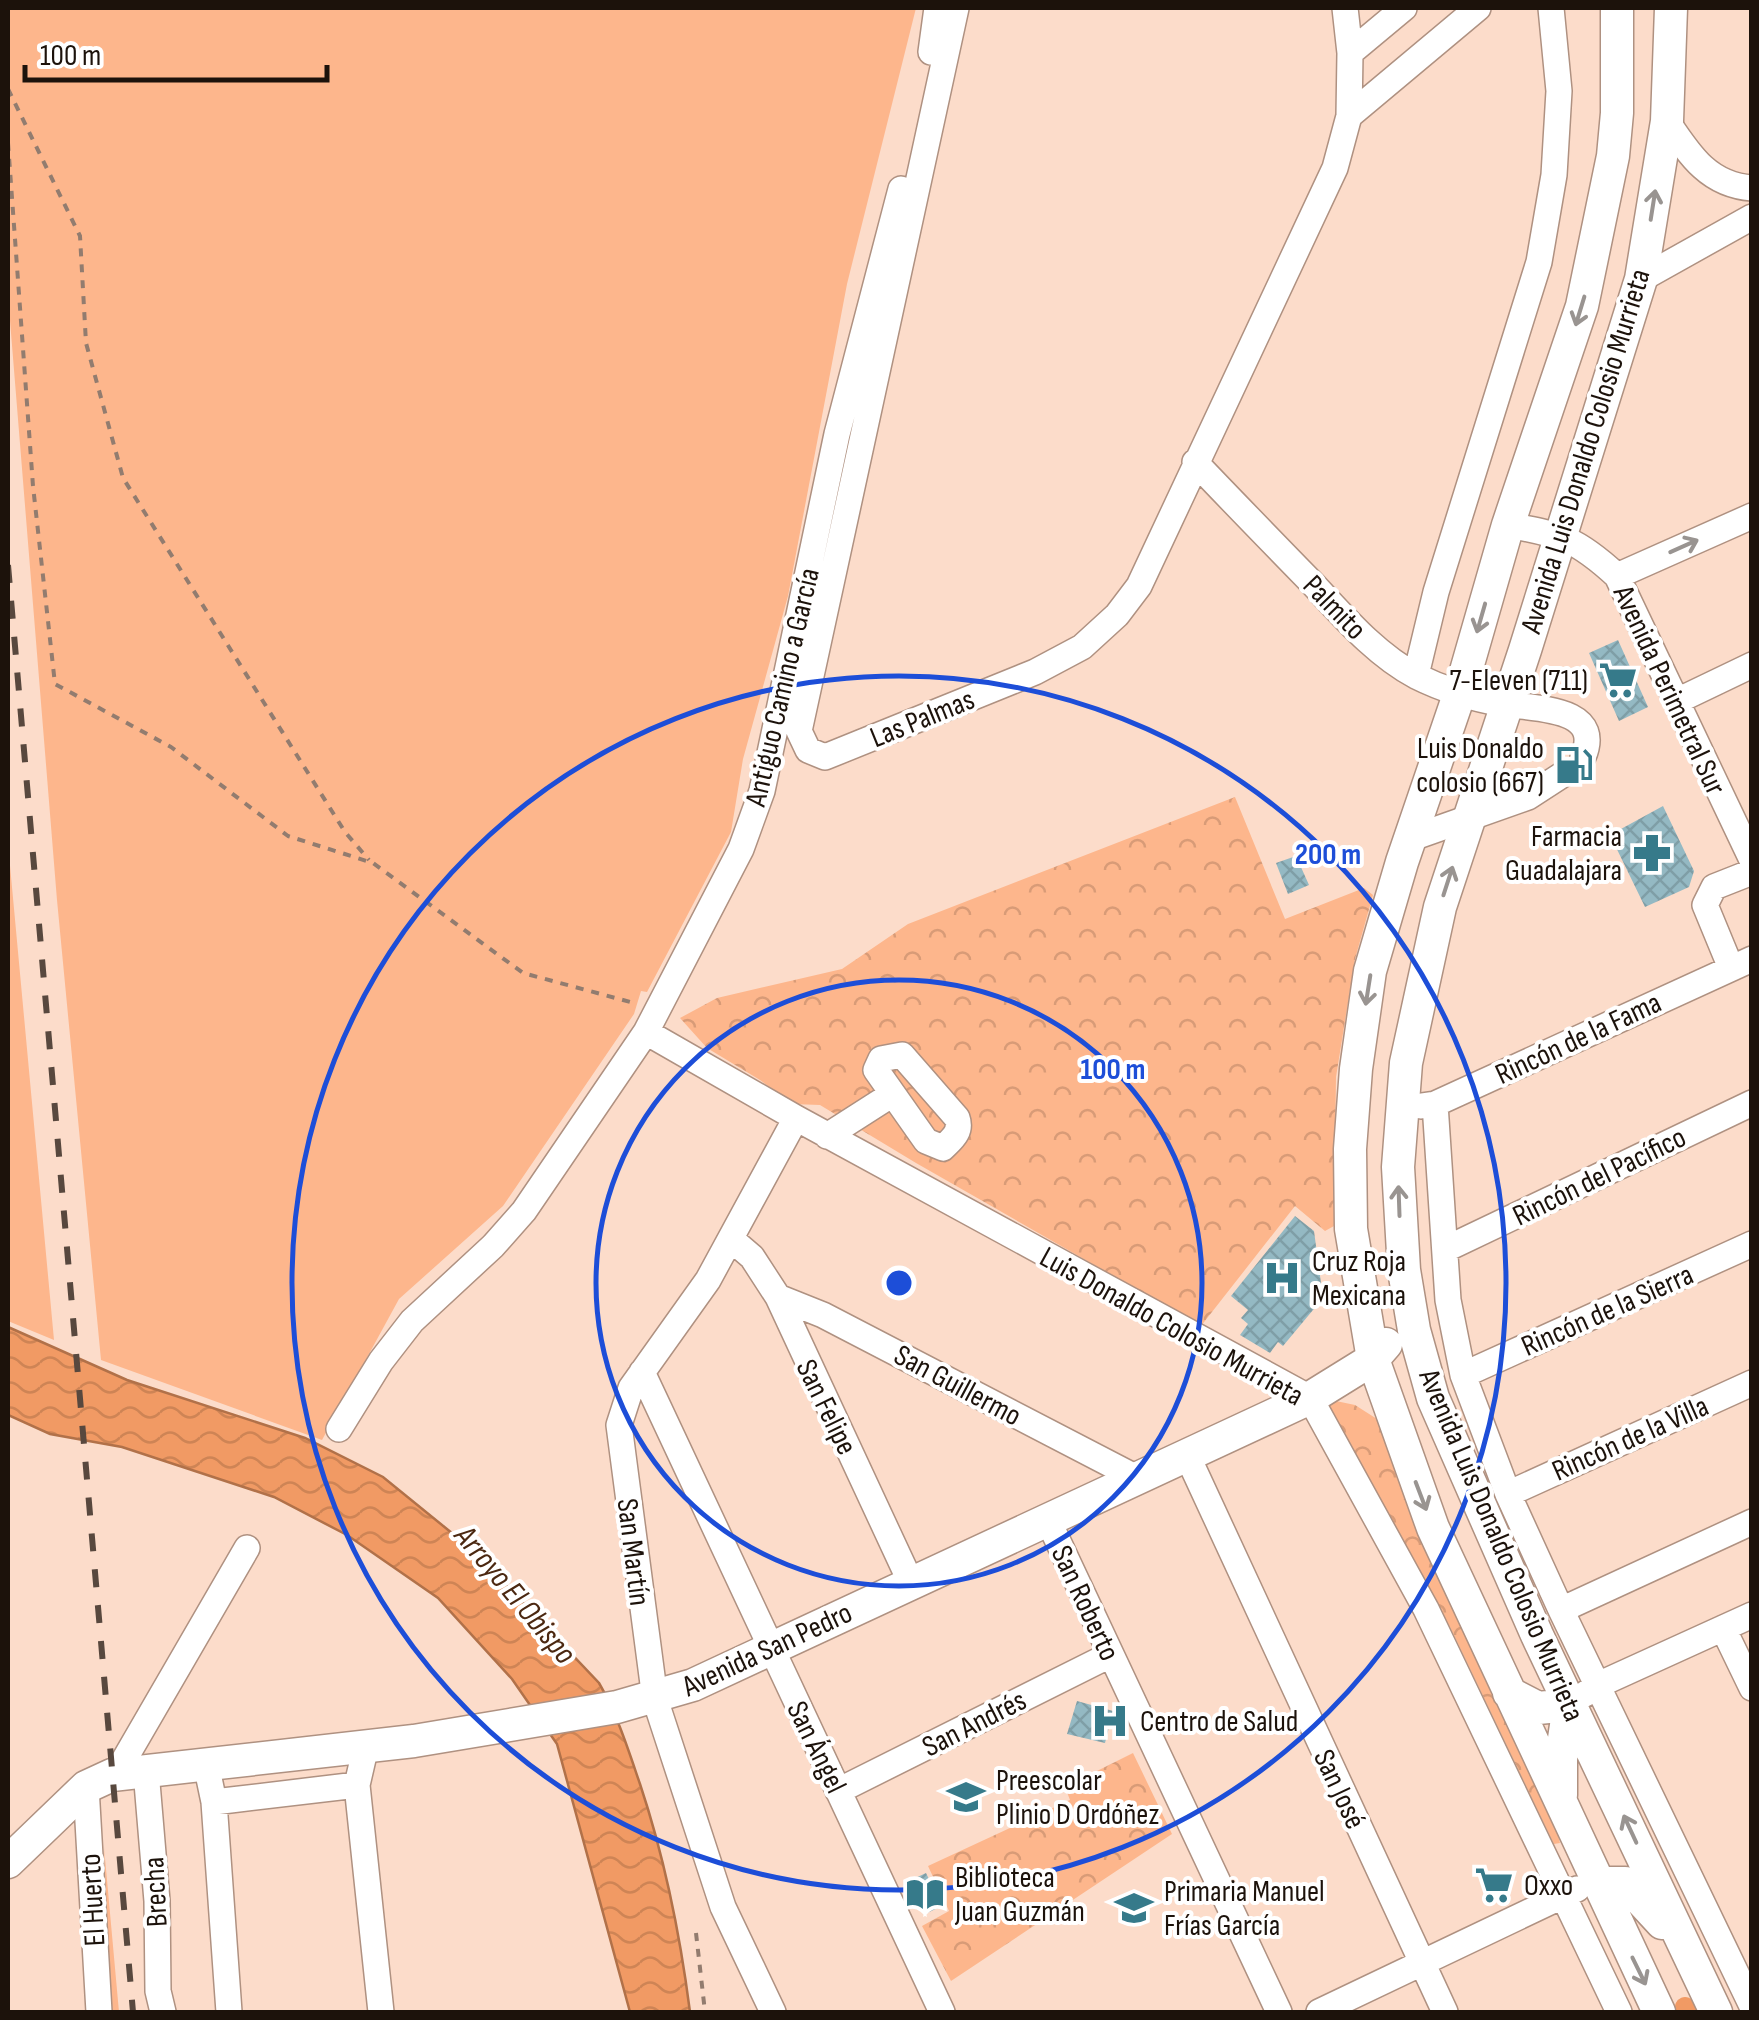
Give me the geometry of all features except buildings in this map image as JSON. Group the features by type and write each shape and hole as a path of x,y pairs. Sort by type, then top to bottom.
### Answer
{"main road":[{"name":"Avenida Luis Donaldo Colosio Murrieta","path":"1617,8 1617,114 1606,202 1582,306 1508,525 1460,692 1370,971 1350,1149 1351,1229 1373,1359 1433,1528 1658,2012"},
{"name":"Avenida Luis Donaldo Colosio Murrieta","path":"1671,8 1667,121 1641,279 1426,960 1406,1063 1398,1167 1402,1251 1414,1330 1432,1398 1569,1705 1716,2012"},
{"path":"1373,1359 1392,1334 1392,1282 1402,1251"},
{"name":"Avenida San Pedro","path":"115,1777 414,1741 655,1699 693,1685 1310,1398 1373,1359"},
{"path":"1509,1693 1538,1708 1569,1705 1560,1801"},
{"path":"8,1862 115,1777"},
{"path":"1596,1883 1625,1883 1658,1920 1681,1938"}],"street":[{"name":"Antiguo Camino a García","path":"340,1430 381,1361 412,1321 493,1246 524,1211 652,1021 741,848 762,792 837,434 926,90 937,8"},
{"name":"Las Palmas","path":"956,8 799,731 808,750 825,757 1035,672 1082,647 1117,615 1139,586 1335,168 1349,116 1346,8"},
{"path":"1350,53 1404,8"},
{"path":"1349,116 1478,8"},
{"path":"1416,676 1436,592 1539,262 1554,175 1559,91 1551,8"},
{"path":"1667,121 1692,158 1710,176 1740,188 1752,188"},
{"path":"1641,279 1752,217"},
{"name":"Palmito","path":"1195,462 1371,645 1416,676 1507,705 1536,706 1565,714 1585,732 1588,741 1574,765 1528,798 1469,818"},
{"path":"1617,576 1752,516"},
{"name":"Avenida Perimetral Sur","path":"1508,525 1560,534 1592,552 1617,576 1677,701 1742,819 1752,860"},
{"path":"1677,701 1752,665"},
{"path":"1412,838 1469,818"},
{"path":"1741,964 1704,905 1714,888 1752,872"},
{"name":"Rincón de la Fama","path":"1402,1110 1434,1104 1741,964"},
{"name":"Luis Donaldo Colosio Murrieta","path":"652,1021 827,1136 1310,1398 1426,1609 1620,2012"},
{"path":"827,1136 891,1095"},
{"name":"Rincón del Pacífico","path":"1446,1249 1752,1103"},
{"path":"1434,1104 1448,1300 1463,1375 1508,1494 1561,1610 1752,2006"},
{"name":"San Martín","path":"773,2012 723,1907 655,1699 619,1425 631,1388 708,1280 796,1118"},
{"name":"San Felipe","path":"732,1239 752,1257 778,1298 912,1583"},
{"name":"Rincón de la Sierra","path":"1463,1375 1752,1244"},
{"name":"San Guillermo","path":"778,1298 823,1314 1135,1477"},
{"name":"San Ángel","path":"642,1372 942,2012"},
{"name":"Rincón de la Villa","path":"1508,1494 1752,1383"},
{"name":"San José","path":"1187,1455 1444,2012"},
{"name":"San Roberto","path":"1048,1520 1279,2012"},
{"path":"1561,1610 1752,1522"},
{"path":"115,1777 247,1548"},
{"path":"1569,1705 1598,1685 1752,1615"},
{"path":"1723,1628 1752,1688"},
{"name":"San Andrés","path":"838,1791 1110,1654"},
{"path":"366,1746 357,1785 380,2012"},
{"path":"206,1764 214,1802 229,2012"},
{"name":"El Huerto","path":"98,2012 115,1777"},
{"name":"Brecha","path":"115,1777 157,1901 158,1990 163,2012"},
{"path":"214,1802 357,1785"},
{"path":"1319,2012 1564,1893 1596,1883"}],"path":[{"path":"8,89 80,236 86,343 122,478 345,832 372,863 523,973 652,1021"},
{"path":"8,143 32,486 55,684 171,747 288,836 372,863"},
{"path":"696,1933 704,2012"}],"green space":[{"path":"8,8 916,8 847,284 788,596 743,759 731,832 647,992 641,991 634,1014 503,1206 399,1299 322,1440 101,1360 57,900 8,296"},
{"path":"1235,797 1285,919 1364,888 1373,895 1355,959 1336,1077 1334,1226 1325,1231 1295,1206 1201,1326 820,1105 792,1104 707,1048 680,1018 717,998 842,969 908,924"},
{"path":"8,844 54,1340 8,1321"},
{"path":"1336,1401 1355,1405 1377,1419 1560,1843 1554,1844 1450,1627 1390,1527 1327,1406"},
{"path":"1133,1753 1172,1834 951,1981 922,1926 949,1911 928,1866 1070,1800 1065,1787"},
{"path":"104,1847 119,2012 111,2012"}],"water":[{"path":"8,1327 127,1380 305,1438 383,1477 474,1551 599,1683 611,1707 657,1840 690,2012 630,2012 557,1744 512,1679 438,1598 347,1535 274,1497 122,1447 50,1434 8,1415"}],"waterway":[{"path":"1685,2007 1687,2012"}],"railway":[{"path":"8,565 133,2012"}],"place":[{"name":"7-Eleven (711)","path":"1618,680"},
{"name":"Luis Donaldo colosio (667)","path":"1574,765"},
{"name":"Farmacia Guadalajara","path":"1652,853"},
{"name":"Cruz Roja Mexicana","path":"1282,1278"},
{"name":"Centro de Salud","path":"1110,1721"},
{"name":"Preescolar Plinio D Ordóñez","path":"966,1797"},
{"name":"Oxxo","path":"1494,1885"},
{"name":"Biblioteca Juan Guzmán","path":"925,1894"},
{"name":"Primaria Manuel Frías García","path":"1134,1908"}],"water label":[{"name":"Arroyo El Obispo","path":"516,1594"}]}
